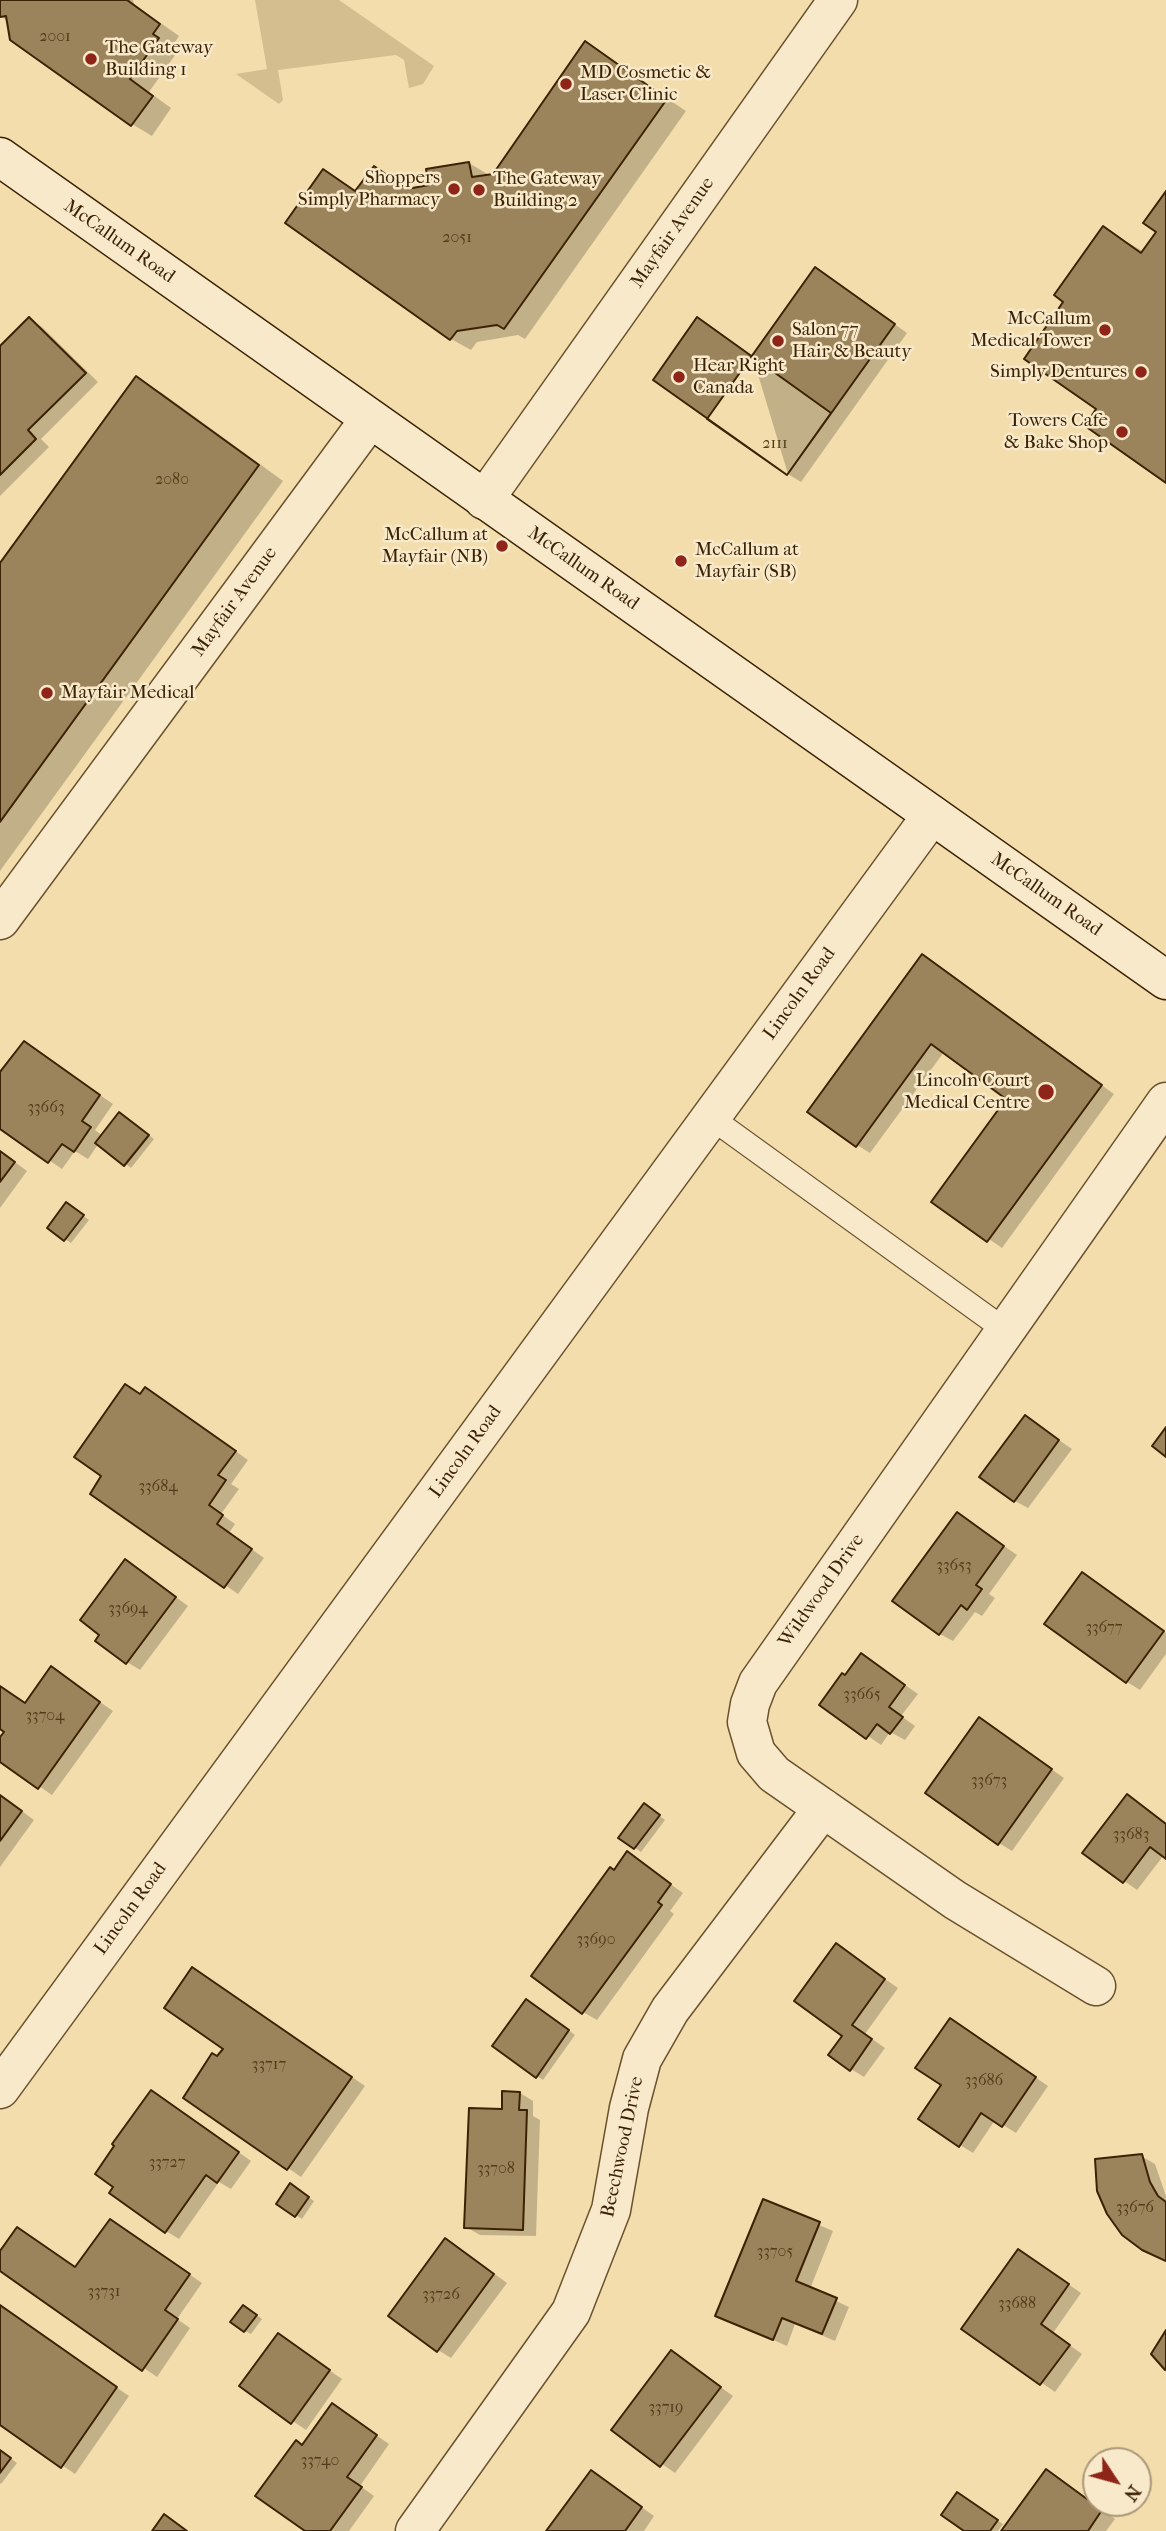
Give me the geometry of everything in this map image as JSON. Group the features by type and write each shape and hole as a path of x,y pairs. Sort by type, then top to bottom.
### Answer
{"street":[{"name":"Mayfair Avenue","path":"484,500 838,0"},
{"name":"McCallum Road","path":"0,157 1166,980"},
{"name":"Mayfair Avenue","path":"0,920 370,419"},
{"name":"Lincoln Road","path":"0,2089 932,814"},
{"name":"Wildwood Drive","path":"1096,1986 955,1900 774,1774 756,1753 747,1722 758,1683 1166,1102"},
{"name":"Beechwood Drive","path":"415,2531 571,2312 611,2210 642,2060 670,2010 823,1808"}],"lane":[{"path":"710,1117 1004,1330"}],"shaded area":[{"path":"255,0 339,0 434,66 423,84 409,88 404,60 396,55 278,70 283,100 279,104 236,74 267,69"}],"building":[{"name":"The Gateway Building 1","path":"0,0 127,0 160,24 153,34 159,38 130,79 153,96 131,126 10,40 6,16 0,17"},
{"name":"The Gateway Building 2","path":"585,41 667,99 504,329 497,325 457,331 450,340 285,223 323,169 355,191 374,166 407,189 429,185 426,169 469,162 472,177 493,174"},
{"name":"McCallum Medical Tower","path":"1166,191 1166,483 1085,426 1096,409 1024,359 1063,302 1054,295 1103,226 1141,253 1156,232 1143,223"},
{"path":"815,267 895,324 787,475 707,419"},
{"path":"29,317 86,373 28,430 36,439 0,475 0,346"},
{"path":"697,317 831,413 787,475 653,380"},
{"name":"Mayfair Medical","path":"136,376 259,465 0,822 0,563"},
{"name":"Lincoln Court Medical Centre","path":"922,954 1102,1085 987,1242 931,1202 1006,1099 931,1044 856,1147 807,1112"},
{"path":"24,1041 100,1095 82,1121 91,1127 74,1152 62,1144 48,1163 0,1129 0,1072"},
{"path":"119,1112 149,1135 124,1166 95,1143"},
{"path":"0,1151 15,1162 0,1182"},
{"path":"66,1202 84,1215 64,1241 47,1228"},
{"path":"125,1384 140,1394 145,1387 236,1451 218,1475 226,1480 209,1505 223,1515 217,1524 252,1549 224,1588 90,1494 101,1476 74,1457"},
{"path":"1025,1415 1059,1440 1014,1502 979,1477"},
{"path":"1166,1427 1166,1457 1152,1446"},
{"path":"957,1512 1004,1546 976,1585 982,1589 967,1610 961,1605 939,1635 892,1601"},
{"path":"125,1559 176,1597 126,1664 95,1641 99,1635 80,1620"},
{"path":"1082,1572 1164,1631 1126,1683 1044,1624"},
{"path":"861,1653 905,1685 889,1707 903,1717 890,1734 877,1724 866,1739 819,1705 842,1673 845,1675"},
{"path":"51,1666 100,1702 38,1789 0,1762 0,1737 4,1732 0,1729 0,1686 25,1703"},
{"path":"979,1717 1052,1769 998,1845 925,1793"},
{"path":"1127,1794 1166,1824 1166,1859 1150,1847 1123,1883 1082,1853"},
{"path":"0,1795 22,1811 0,1841"},
{"path":"644,1803 660,1815 634,1849 618,1838"},
{"path":"627,1851 671,1884 658,1902 662,1905 582,2014 531,1976 610,1867 614,1870"},
{"path":"836,1943 885,1979 852,2025 872,2039 850,2071 828,2055 842,2036 794,2001"},
{"path":"192,1967 352,2077 287,2170 183,2098 212,2053 217,2056 223,2049 164,2008"},
{"path":"526,1999 569,2030 536,2078 492,2046"},
{"path":"950,2018 1036,2077 1002,2127 981,2113 959,2147 918,2119 941,2085 915,2068"},
{"path":"151,2090 239,2152 217,2183 206,2175 165,2233 109,2193 113,2187 95,2174 114,2146 112,2144"},
{"path":"502,2091 520,2092 519,2110 527,2110 523,2230 464,2228 469,2108 502,2109"},
{"path":"1142,2154 1150,2182 1158,2196 1166,2202 1166,2261 1142,2250 1122,2235 1107,2214 1097,2191 1095,2159"},
{"path":"290,2183 309,2197 295,2217 276,2204"},
{"path":"763,2199 820,2222 796,2281 837,2298 822,2334 782,2318 773,2340 715,2316"},
{"path":"110,2219 190,2274 165,2310 178,2319 142,2371 0,2271 0,2251 17,2227 75,2267"},
{"path":"445,2238 494,2274 437,2352 388,2316"},
{"path":"1018,2249 1069,2284 1041,2324 1070,2345 1040,2385 961,2329"},
{"path":"0,2305 117,2387 61,2468 0,2425"},
{"path":"243,2305 257,2315 244,2332 230,2322"},
{"path":"1166,2330 1166,2369 1165,2370 1151,2354"},
{"path":"278,2333 330,2370 291,2424 239,2386"},
{"path":"671,2350 721,2387 660,2467 611,2430"},
{"path":"332,2403 377,2435 347,2477 362,2487 330,2531 305,2531 255,2496 296,2440 302,2445"},
{"path":"0,2450 11,2458 0,2473"},
{"path":"1046,2469 1082,2495 1082,2517 1097,2517 1088,2531 1001,2531"},
{"path":"591,2470 642,2507 625,2531 546,2531"},
{"path":"957,2492 998,2520 990,2531 964,2531 941,2515"},
{"path":"164,2514 187,2531 152,2531"}],"place":[{"name":"The Gateway Building 1","path":"91,59"},
{"name":"MD Cosmetic & Laser Clinic","path":"566,84"},
{"name":"Shoppers Simply Pharmacy","path":"454,189"},
{"name":"The Gateway Building 2","path":"479,190"},
{"name":"McCallum Medical Tower","path":"1105,330"},
{"name":"Salon 77 Hair & Beauty","path":"778,341"},
{"name":"Simply Dentures","path":"1141,372"},
{"name":"Hear Right Canada","path":"679,377"},
{"name":"Towers Cafe & Bake Shop","path":"1122,432"},
{"name":"McCallum at Mayfair (NB)","path":"502,546"},
{"name":"McCallum at Mayfair (SB)","path":"681,561"},
{"name":"Mayfair Medical","path":"47,693"},
{"name":"Lincoln Court Medical Centre","path":"1046,1092"}]}
